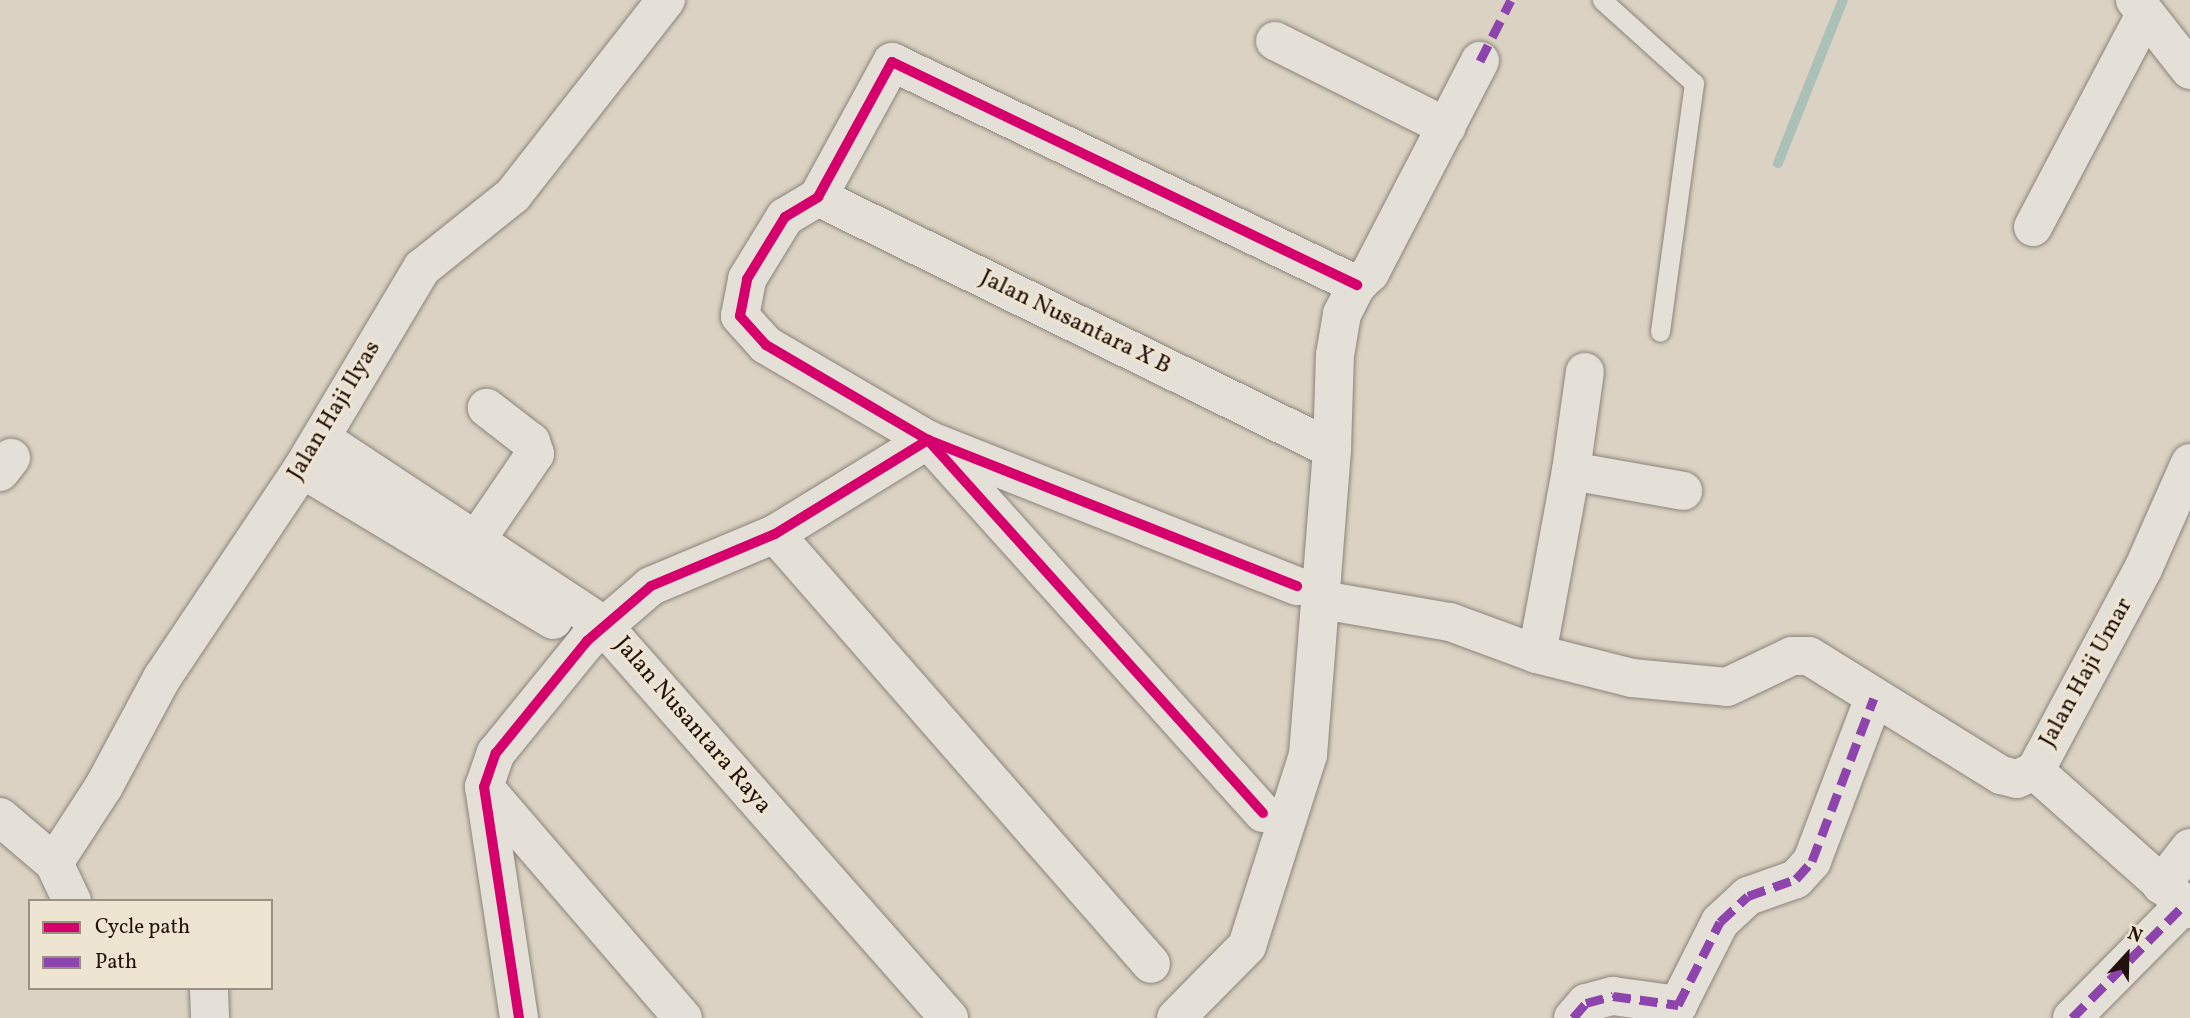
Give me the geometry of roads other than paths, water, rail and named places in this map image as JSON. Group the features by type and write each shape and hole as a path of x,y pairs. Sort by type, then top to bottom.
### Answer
{"street":[{"name":"Jalan Haji Ilyas","path":"54,863 104,786 162,678 312,453 422,268 513,195 666,0"},
{"path":"2033,227 2140,8 2190,70"},
{"path":"1275,41 1447,127"},
{"path":"1176,1018 1247,946 1308,755 1309,593 1332,449 1335,355 1342,314 1357,285 1370,273 1480,61"},
{"path":"1357,285 892,62 818,197 785,217 747,279 740,316 766,345 928,440 1309,593 1450,622 1537,654 1632,678 1727,687 1792,656 1809,656 2001,775 2017,779 2035,771"},
{"name":"Jalan Nusantara X B","path":"818,197 1332,449"},
{"path":"1537,654 1571,471 1585,372"},
{"path":"477,540 534,454 531,442 487,408"},
{"path":"519,1018 484,787 496,753 595,632 651,586 775,534 928,440"},
{"path":"928,440 1263,813"},
{"name":"Jalan Nusantara Raya","path":"312,453 477,540 595,632 949,1018"},
{"name":"Jalan Nusantara Raya","path":"312,453 595,632 922,1018"},
{"name":"Jalan Haji Umar","path":"2178,900 2035,771 2139,578 2190,463"},
{"path":"1571,471 1683,491"},
{"path":"775,534 1151,964"},
{"path":"1573,1018 1586,1003 1613,996 1678,1005 1720,922 1748,897 1796,879 1812,861 1874,698"},
{"path":"484,787 683,1018"},
{"path":"0,817 54,863 71,899"},
{"path":"2072,1018 2178,900 2190,848"},
{"path":"209,990 210,1018"}],"lane":[{"path":"1602,0 1694,83 1660,332"}],"waterway":[{"path":"1778,163 1843,0"}]}
